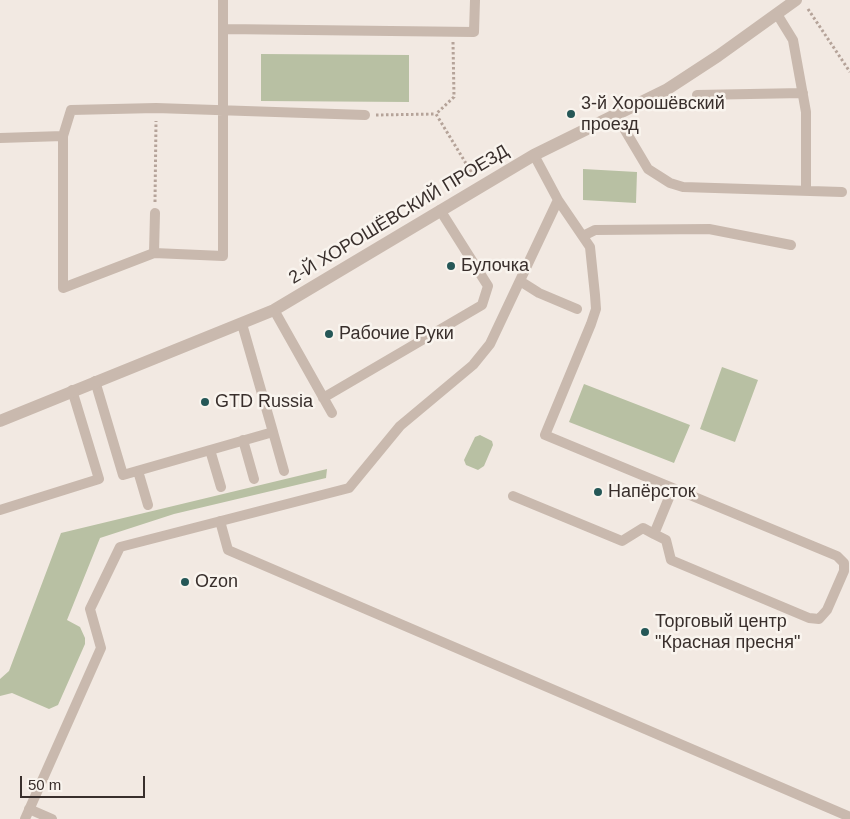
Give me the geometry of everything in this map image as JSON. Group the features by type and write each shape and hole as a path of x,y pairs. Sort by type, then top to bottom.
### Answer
{"street":[{"name":"2-Й ХОРОШЁВСКИЙ ПРОЕЗД","path":"0,421 72,390 274,310 534,155 616,115 693,74 796,0"}],"lane":[{"path":"222,0 224,29 224,110 223,256 154,253 62,288 63,136 71,110 156,108 224,110 365,115"},
{"path":"224,29 474,32 475,0"},
{"path":"777,14 793,40 803,93 806,112 806,190"},
{"path":"697,95 803,93"},
{"path":"616,115 648,169 670,183 683,187 842,192"},
{"path":"0,138 63,136"},
{"path":"513,496 622,541 642,528 666,540 671,560 810,618 819,619 827,610 844,571 844,563 837,556 545,435 596,309 590,248 558,200 534,155"},
{"path":"25,819 101,648 90,609 120,547 349,488 400,426 473,365 490,344 558,200"},
{"path":"323,398 482,305 488,286 440,210"},
{"path":"154,253 155,213"},
{"path":"583,236 595,230 709,230 791,245"},
{"path":"520,281 539,293 577,309"},
{"path":"274,310 332,413"},
{"path":"242,324 284,471"},
{"path":"96,381 123,475 273,432"},
{"path":"0,510 99,479 72,390"},
{"path":"243,440 254,479"},
{"path":"210,450 221,487"},
{"path":"138,471 148,506"},
{"path":"654,534 673,488"},
{"path":"220,521 228,550 850,817"},
{"path":"30,809 52,819"}],"path":[{"path":"808,9 850,72"},
{"path":"365,115 436,114 454,97 453,32"},
{"path":"155,213 156,108"},
{"path":"436,114 480,186"}],"green space":[{"path":"261,54 409,55 409,102 261,101"},
{"path":"583,169 637,172 636,203 583,200"},
{"path":"722,367 758,380 735,442 700,429"},
{"path":"584,384 690,425 674,463 569,422"},
{"path":"480,435 492,441 493,445 484,466 478,470 466,465 464,460 475,437"},
{"path":"327,469 326,478 174,514 100,538 67,620 80,627 85,638 85,644 58,705 49,709 12,693 0,696 0,679 9,671 61,533"}],"place":[{"name":"3-й Хорошёвский проезд","path":"571,114"},
{"name":"Булочка","path":"451,266"},
{"name":"Рабочие Руки","path":"329,334"},
{"name":"GTD Russia","path":"205,402"},
{"name":"Напёрсток","path":"598,492"},
{"name":"Ozon","path":"185,582"},
{"name":"Торговый центр \"Красная пресня\"","path":"645,632"}]}
